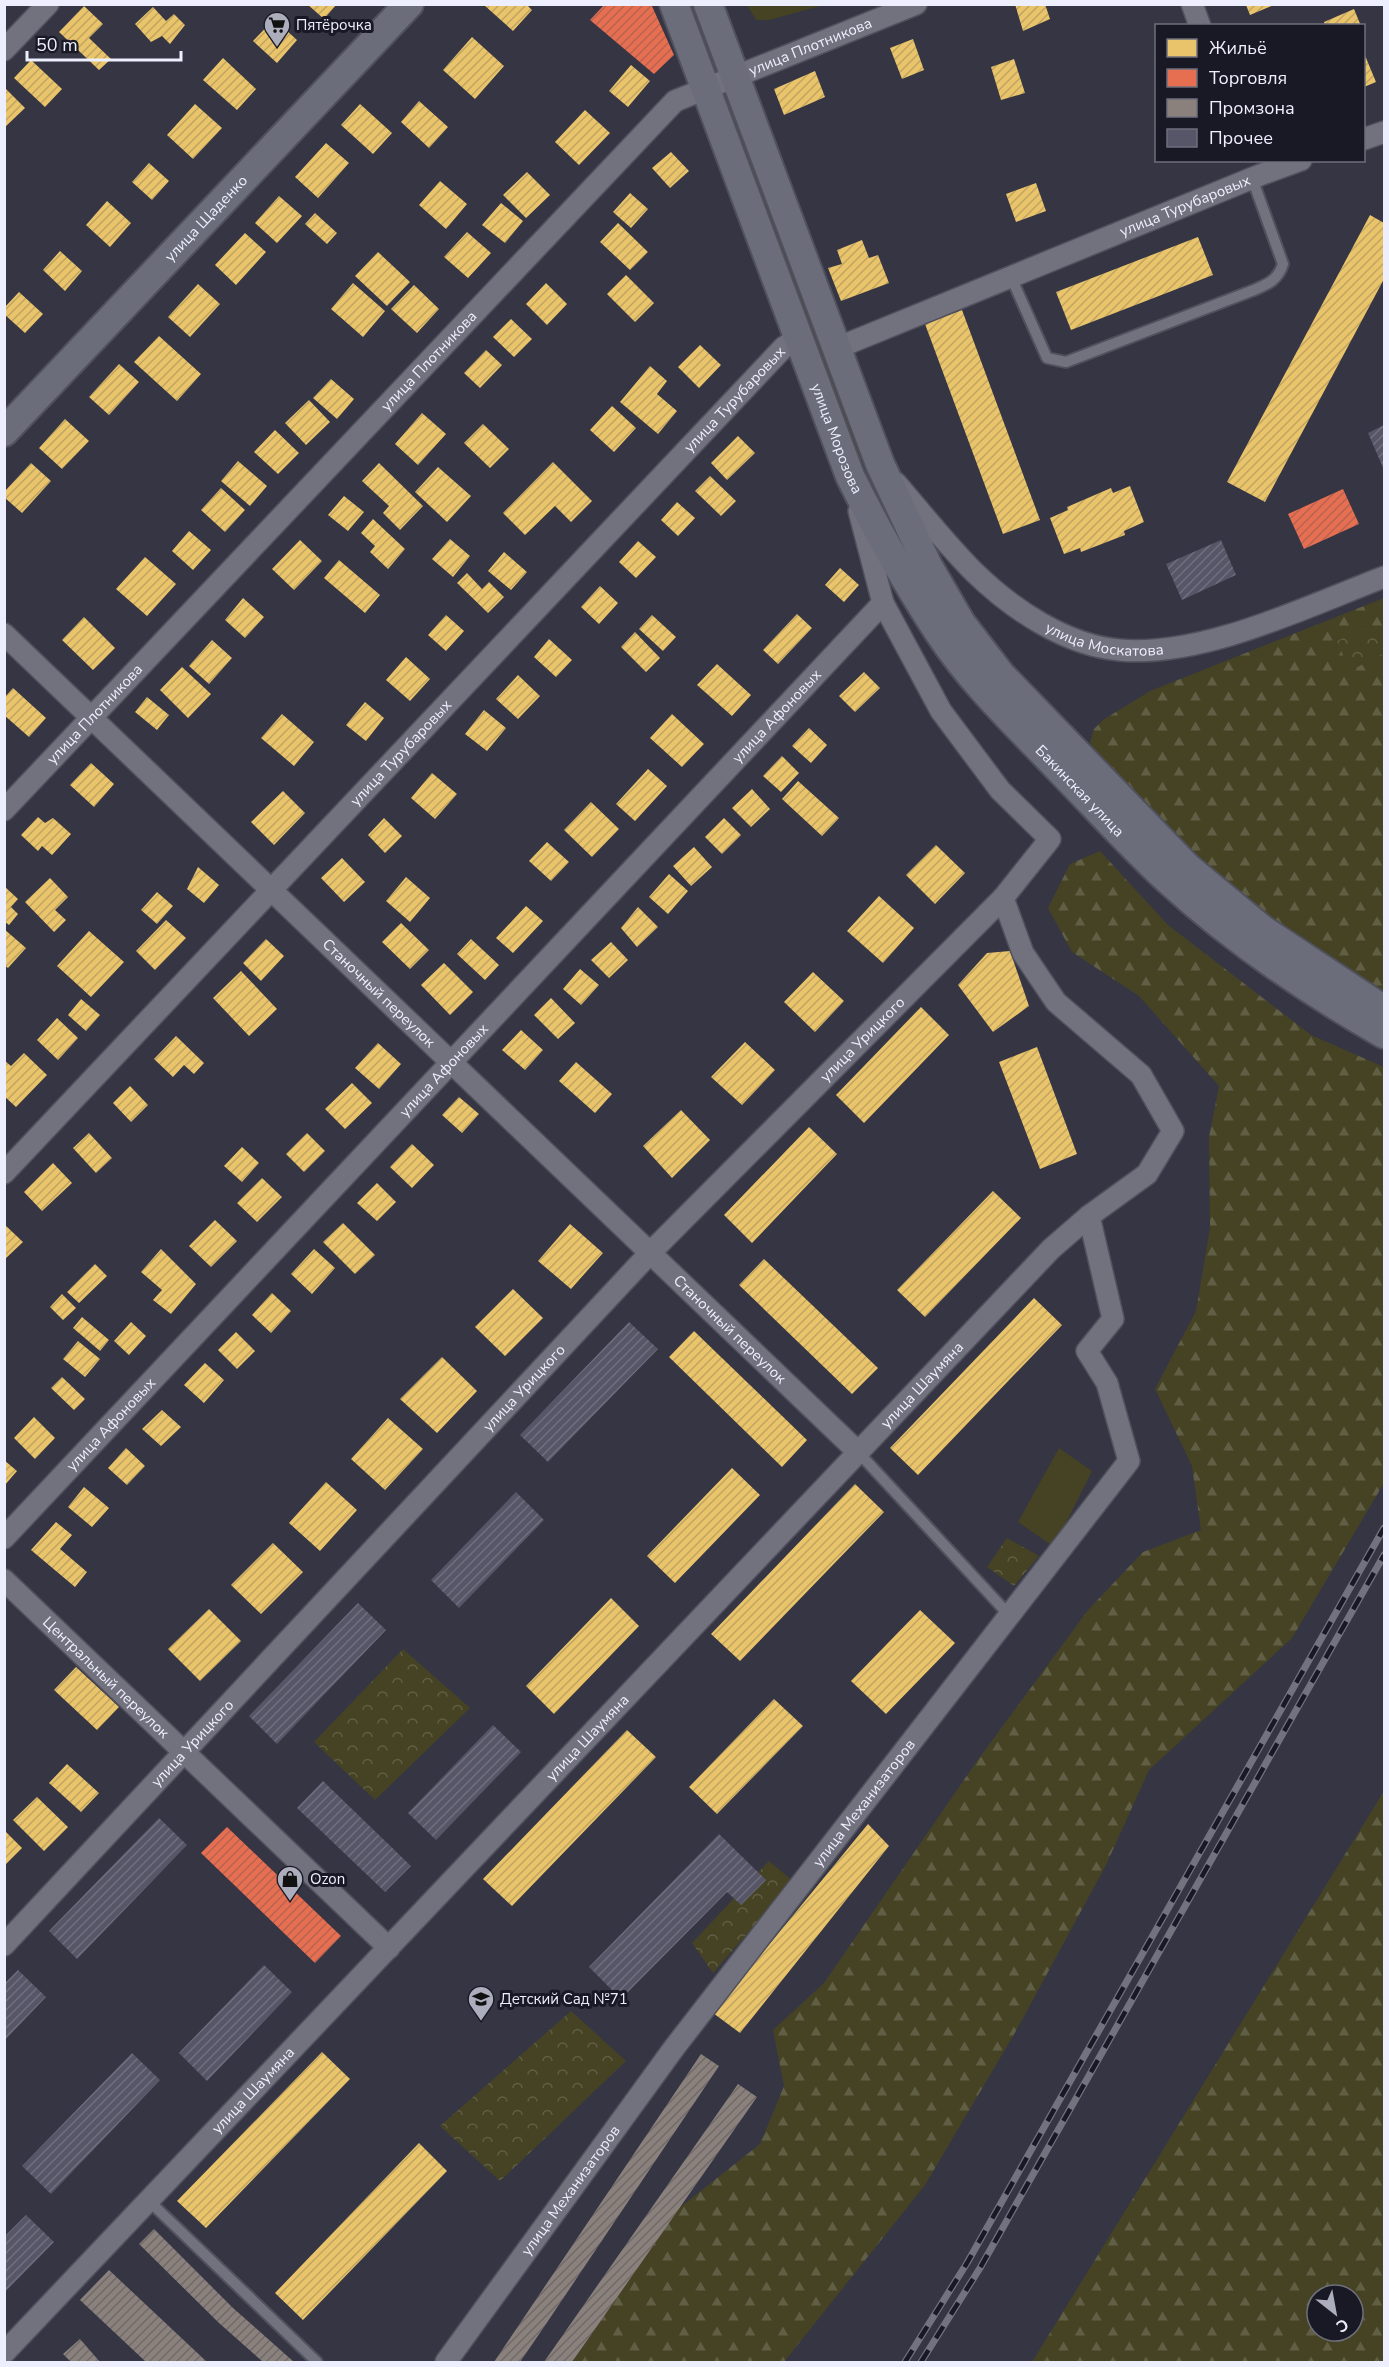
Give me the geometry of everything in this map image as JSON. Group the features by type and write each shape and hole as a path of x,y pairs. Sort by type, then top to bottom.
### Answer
{"main road":[{"name":"улица Щаденко","path":"4,432 409,4"},
{"name":"улица Морозова","path":"674,4 850,476"},
{"path":"708,4 880,464"},
{"name":"Бакинская улица","path":"880,464 933,575 961,623 1002,675 1187,867 1263,930 1384,1010"},
{"name":"Бакинская улица","path":"850,476 875,525 940,635 981,687 1009,717 1150,862 1196,905 1242,942 1304,985 1384,1034"}],"street":[{"path":"4,50 48,4"},
{"name":"улица Плотникова","path":"4,810 675,101 916,4"},
{"path":"1192,4 1199,24"},
{"path":"1365,139 1384,132"},
{"name":"улица Турубаровых","path":"837,348 1011,277 1255,171 1293,162"},
{"name":"улица Турубаровых","path":"4,1173 784,347 799,338"},
{"name":"улица Москатова","path":"880,464 974,571 1004,597 1064,635 1092,645 1120,650 1154,650 1200,643 1384,577"},
{"name":"улица Морозова","path":"850,476 883,603 941,711 1000,790 1050,838"},
{"name":"улица Афоновых","path":"4,1538 883,603"},
{"name":"Станочный переулок","path":"4,634 858,1452"},
{"name":"улица Урицкого","path":"4,1945 650,1253 1003,898 1050,838"},
{"name":"улица Шаумяна","path":"4,2353 1051,1249 1089,1216 1147,1174 1173,1131 1141,1075 1056,1002 1023,953 1003,898"},
{"name":"улица Механизаторов","path":"446,2362 674,2048 1129,1461 1107,1383 1087,1351 1113,1319 1089,1216"},
{"name":"Центральный переулок","path":"4,1580 389,1948"}],"lane":[{"path":"1011,277 1047,358 1066,362 1254,290 1273,281 1283,264 1255,171"},
{"path":"858,1452 1010,1616"},
{"path":"149,2201 317,2362"}],"green space":[{"path":"747,5 824,5 769,20 756,20"},
{"path":"732,99 867,457 856,461 721,103"},
{"path":"1384,598 1384,998 1329,962 1226,884 1102,759 1090,743 1094,729 1103,720 1150,691"},
{"path":"1372,625 1384,646 1384,653 1350,671 1337,641"},
{"path":"1100,851 1168,925 1311,1035 1384,1067 1384,1483 1292,1638 1149,1770 1106,1865 1016,2031 925,2185 784,2362 572,2362 678,2209 760,2144 784,2086 773,2030 824,1983 977,1761 1088,1610 1143,1552 1201,1530 1192,1466 1155,1389 1196,1311 1210,1228 1209,1137 1219,1086 1139,996 1072,952 1048,908 1070,864"},
{"path":"1059,1448 1092,1471 1054,1547 1018,1522"},
{"path":"1007,1538 1039,1556 1014,1586 987,1567"},
{"path":"403,1649 470,1708 375,1800 314,1742"},
{"path":"1384,1791 1384,2362 1032,2362"},
{"path":"769,1861 793,1881 713,1973 692,1943"},
{"path":"571,2011 626,2061 500,2181 440,2126"}],"building: Жильё":[{"path":"307,4 337,4 324,19"},
{"path":"1015,4 1045,4 1050,19 1023,31"},
{"path":"484,5 527,5 532,10 513,31"},
{"path":"1246,5 1274,5 1250,15"},
{"path":"84,6 103,24 89,38 111,59 99,70 59,32"},
{"path":"153,7 166,21 174,14 185,25 170,44 162,36 151,42 135,24"},
{"path":"1354,9 1360,24 1324,24 1324,22"},
{"path":"274,19 297,40 277,63 253,41"},
{"path":"472,37 504,66 475,99 443,70"},
{"path":"913,39 924,70 902,79 890,48"},
{"path":"1365,55 1376,82 1365,87"},
{"path":"223,58 256,89 237,110 203,80"},
{"path":"1014,59 1025,93 1001,100 991,67"},
{"path":"31,60 62,89 45,107 14,78"},
{"path":"631,65 650,81 628,107 609,91"},
{"path":"815,71 825,97 784,115 774,89"},
{"path":"4,87 25,108 4,128"},
{"path":"419,101 448,127 429,148 401,122"},
{"path":"195,104 222,128 193,159 167,135"},
{"path":"360,104 392,133 373,154 341,125"},
{"path":"585,110 610,133 579,165 555,142"},
{"path":"326,143 349,163 318,198 295,177"},
{"path":"671,152 689,171 670,188 652,168"},
{"path":"149,163 169,181 152,200 132,182"},
{"path":"527,172 550,195 526,218 503,195"},
{"path":"440,181 467,204 446,229 419,205"},
{"path":"1036,183 1046,211 1016,222 1006,194"},
{"path":"630,193 648,209 631,228 613,212"},
{"path":"279,196 302,216 277,243 255,223"},
{"path":"107,201 131,223 110,247 86,225"},
{"path":"501,203 523,221 505,243 482,225"},
{"path":"315,213 337,233 327,244 305,224"},
{"path":"1370,215 1384,223 1384,279 1265,502 1227,482"},
{"path":"618,223 648,252 630,270 600,242"},
{"path":"467,232 491,253 468,278 444,257"},
{"path":"245,233 266,252 236,285 215,265"},
{"path":"1198,237 1213,275 1071,330 1056,292"},
{"path":"862,240 869,258 878,255 889,283 841,301 828,268 842,264 837,250"},
{"path":"60,251 82,271 65,291 43,270"},
{"path":"378,252 410,282 387,306 355,276"},
{"path":"626,275 654,303 635,322 607,294"},
{"path":"353,283 385,311 363,337 331,309"},
{"path":"546,283 567,304 547,325 526,304"},
{"path":"198,284 220,304 190,337 168,317"},
{"path":"414,285 439,309 417,333 391,309"},
{"path":"19,292 43,314 25,333 4,314 4,308"},
{"path":"962,310 1040,520 1003,534 925,324"},
{"path":"511,319 532,339 514,357 493,337"},
{"path":"159,336 201,374 177,401 134,362"},
{"path":"700,345 721,365 699,388 678,367"},
{"path":"486,350 502,365 480,388 464,373"},
{"path":"119,364 139,382 109,415 89,397"},
{"path":"650,366 667,381 657,394 677,411 658,434 620,402"},
{"path":"331,379 354,399 337,419 313,398"},
{"path":"309,400 330,422 306,445 285,423"},
{"path":"612,406 636,428 614,452 590,430"},
{"path":"422,413 446,434 418,465 395,444"},
{"path":"65,419 89,441 62,469 39,448"},
{"path":"483,424 509,449 490,468 464,443"},
{"path":"275,430 299,453 278,474 254,452"},
{"path":"738,436 755,453 727,480 711,463"},
{"path":"238,461 267,486 250,506 221,481"},
{"path":"553,462 592,501 571,522 555,506 525,535 503,513"},
{"path":"31,463 51,481 22,513 4,497 4,492"},
{"path":"379,463 423,506 400,530 383,513 389,506 362,481"},
{"path":"438,467 471,496 447,522 415,492"},
{"path":"710,476 736,501 721,516 695,491"},
{"path":"1130,486 1144,522 1124,531 1125,535 1081,552 1080,548 1064,554 1050,518 1068,510 1067,507 1111,488 1113,493"},
{"path":"221,488 245,510 225,532 201,510"},
{"path":"344,496 364,512 348,531 328,515"},
{"path":"677,502 695,518 678,536 661,520"},
{"path":"373,519 405,549 388,569 370,552 375,546 361,533"},
{"path":"189,531 211,550 193,570 172,551"},
{"path":"450,539 470,556 453,577 432,559"},
{"path":"300,540 322,561 294,590 272,569"},
{"path":"638,541 656,557 636,578 619,562"},
{"path":"504,552 527,572 511,590 488,571"},
{"path":"145,557 176,584 147,616 116,589"},
{"path":"339,560 380,595 365,613 324,578"},
{"path":"840,568 859,585 844,602 825,585"},
{"path":"467,573 482,589 489,582 504,597 488,613 457,583"},
{"path":"600,586 618,603 599,624 581,607"},
{"path":"243,598 264,617 245,638 225,620"},
{"path":"797,614 812,628 778,664 763,650"},
{"path":"446,615 464,631 446,651 428,635"},
{"path":"652,615 676,637 663,651 639,629"},
{"path":"84,617 115,648 93,670 62,640"},
{"path":"635,632 660,658 646,672 621,647"},
{"path":"549,639 572,660 556,677 534,657"},
{"path":"212,640 232,658 209,684 189,666"},
{"path":"406,657 430,679 410,701 386,680"},
{"path":"717,664 751,695 732,716 697,685"},
{"path":"182,667 211,694 188,718 160,690"},
{"path":"864,672 880,688 855,712 839,696"},
{"path":"518,675 540,696 518,719 496,699"},
{"path":"13,688 46,718 29,737 4,715 4,698"},
{"path":"147,697 169,715 157,730 135,712"},
{"path":"365,702 384,718 366,741 346,725"},
{"path":"484,710 506,728 487,751 465,734"},
{"path":"282,714 314,742 294,766 261,738"},
{"path":"672,714 704,744 682,767 650,738"},
{"path":"809,728 827,745 811,763 792,746"},
{"path":"782,756 799,773 781,792 763,776"},
{"path":"91,763 114,784 94,807 70,785"},
{"path":"648,769 667,786 635,821 616,804"},
{"path":"432,773 457,794 435,819 411,798"},
{"path":"798,781 839,818 822,836 782,799"},
{"path":"752,789 770,809 751,827 732,808"},
{"path":"283,791 305,813 274,845 251,822"},
{"path":"591,802 619,829 592,857 564,830"},
{"path":"38,817 45,823 53,818 71,834 52,855 42,846 38,851 21,835"},
{"path":"384,818 402,836 385,853 368,835"},
{"path":"724,818 741,835 722,854 705,837"},
{"path":"547,842 569,862 551,881 529,861"},
{"path":"936,845 965,873 935,904 906,875"},
{"path":"694,847 712,867 691,886 673,866"},
{"path":"342,858 365,882 344,902 321,878"},
{"path":"198,867 219,885 204,903 187,889"},
{"path":"669,874 688,891 668,914 649,897"},
{"path":"406,877 430,898 410,922 386,901"},
{"path":"50,878 68,897 55,910 66,920 54,932 25,902"},
{"path":"4,886 18,899 11,907 18,914 9,925 4,921"},
{"path":"157,892 173,906 157,924 141,910"},
{"path":"879,896 914,928 883,963 847,931"},
{"path":"526,906 543,921 513,953 496,938"},
{"path":"638,907 658,927 637,947 621,928"},
{"path":"166,920 186,938 155,970 136,951"},
{"path":"401,923 429,950 410,969 382,942"},
{"path":"4,929 26,948 8,968 4,965"},
{"path":"89,931 124,962 91,997 57,966"},
{"path":"266,939 284,956 261,981 243,963"},
{"path":"471,939 499,965 485,980 457,954"},
{"path":"611,942 628,960 609,978 591,960"},
{"path":"1010,951 1029,1006 993,1032 958,985 987,953"},
{"path":"444,963 473,992 450,1015 421,985"},
{"path":"580,969 599,985 581,1005 563,989"},
{"path":"241,971 277,1009 249,1036 213,998"},
{"path":"813,972 844,1001 815,1032 784,1002"},
{"path":"551,998 575,1023 558,1039 534,1015"},
{"path":"81,999 100,1015 86,1031 68,1015"},
{"path":"921,1007 949,1035 864,1123 836,1095"},
{"path":"57,1018 78,1038 58,1060 37,1040"},
{"path":"521,1030 543,1050 525,1070 502,1050"},
{"path":"176,1036 204,1063 194,1074 184,1065 173,1077 154,1059"},
{"path":"745,1042 775,1070 742,1105 711,1077"},
{"path":"378,1043 401,1064 379,1089 355,1068"},
{"path":"1037,1047 1077,1154 1040,1169 999,1062"},
{"path":"24,1053 47,1075 16,1107 4,1096 4,1060 11,1066"},
{"path":"576,1062 612,1094 595,1113 559,1081"},
{"path":"352,1083 372,1103 345,1129 325,1109"},
{"path":"130,1086 148,1105 131,1122 113,1103"},
{"path":"459,1097 479,1114 462,1133 442,1115"},
{"path":"681,1110 710,1140 672,1178 643,1146"},
{"path":"809,1127 837,1154 752,1243 724,1215"},
{"path":"89,1133 112,1158 96,1173 73,1148"},
{"path":"307,1133 325,1151 304,1172 286,1154"},
{"path":"412,1144 434,1165 412,1188 390,1167"},
{"path":"242,1147 259,1163 242,1182 224,1166"},
{"path":"53,1163 72,1183 42,1211 24,1192"},
{"path":"262,1178 282,1197 257,1222 237,1203"},
{"path":"377,1183 396,1202 377,1221 357,1203"},
{"path":"993,1191 1021,1218 925,1317 897,1290"},
{"path":"215,1220 237,1241 211,1267 189,1246"},
{"path":"343,1223 375,1255 355,1274 323,1242"},
{"path":"4,1224 23,1242 4,1260"},
{"path":"570,1224 603,1253 571,1289 538,1261"},
{"path":"161,1249 196,1284 171,1314 153,1300 162,1290 141,1272"},
{"path":"314,1249 335,1268 312,1294 291,1274"},
{"path":"764,1259 878,1368 852,1394 739,1285"},
{"path":"95,1264 107,1276 79,1303 67,1292"},
{"path":"513,1289 543,1318 505,1356 475,1327"},
{"path":"272,1293 291,1311 271,1333 252,1315"},
{"path":"62,1294 76,1308 63,1320 50,1307"},
{"path":"1034,1298 1062,1325 918,1475 890,1448"},
{"path":"82,1317 109,1340 100,1351 73,1328"},
{"path":"131,1322 146,1336 129,1355 114,1341"},
{"path":"694,1331 807,1440 782,1467 669,1357"},
{"path":"236,1332 255,1351 237,1369 218,1350"},
{"path":"78,1341 100,1359 85,1377 63,1359"},
{"path":"442,1357 477,1391 437,1433 400,1399"},
{"path":"205,1363 224,1380 204,1403 184,1385"},
{"path":"62,1377 85,1399 74,1410 51,1388"},
{"path":"162,1410 181,1427 161,1446 142,1429"},
{"path":"34,1417 55,1438 35,1459 14,1438"},
{"path":"388,1418 423,1449 385,1490 351,1459"},
{"path":"126,1448 145,1466 127,1485 108,1468"},
{"path":"4,1460 17,1471 4,1486"},
{"path":"732,1468 760,1495 675,1583 647,1556"},
{"path":"326,1482 357,1510 320,1551 289,1523"},
{"path":"855,1484 884,1512 740,1661 711,1634"},
{"path":"84,1487 109,1508 92,1527 68,1507"},
{"path":"56,1522 72,1535 60,1549 87,1572 75,1587 31,1550"},
{"path":"273,1543 303,1572 261,1614 231,1585"},
{"path":"611,1598 639,1626 554,1714 526,1686"},
{"path":"209,1609 241,1641 200,1681 168,1649"},
{"path":"920,1610 955,1643 886,1714 851,1681"},
{"path":"76,1667 119,1707 97,1730 54,1690"},
{"path":"774,1699 803,1726 717,1814 689,1787"},
{"path":"627,1730 656,1757 512,1906 483,1879"},
{"path":"67,1764 99,1793 81,1812 49,1783"},
{"path":"37,1797 68,1827 44,1851 13,1820"},
{"path":"868,1824 889,1846 740,2033 713,2013"},
{"path":"4,1830 22,1848 4,1866"},
{"path":"322,2052 350,2079 206,2228 177,2201"},
{"path":"419,2143 447,2171 303,2320 275,2293"}],"building: Торговля":[{"path":"605,4 651,4 674,55 654,74 590,20"},
{"path":"1343,489 1359,524 1304,549 1288,514"},
{"path":"227,1827 341,1936 315,1963 201,1853"}],"building: Промзона":[{"path":"701,2054 719,2066 544,2327 520,2362 494,2362"},
{"path":"738,2084 757,2097 572,2362 544,2362"},
{"path":"154,2229 233,2308 294,2362 263,2362 219,2323 139,2244"},
{"path":"109,2270 207,2362 146,2362 80,2300"},
{"path":"80,2339 100,2362 71,2362 63,2354"}],"building: Прочее":[{"path":"1384,425 1384,470 1368,433"},
{"path":"1221,540 1236,575 1182,600 1166,564"},
{"path":"629,1322 658,1349 548,1462 520,1435"},
{"path":"516,1492 544,1520 459,1608 431,1580"},
{"path":"358,1603 386,1630 277,1744 249,1716"},
{"path":"493,1725 521,1752 436,1840 408,1813"},
{"path":"323,1781 411,1866 385,1892 297,1808"},
{"path":"159,1818 187,1845 77,1959 49,1931"},
{"path":"719,1834 766,1880 741,1905 727,1892 621,1999 589,1967"},
{"path":"264,1965 292,1992 207,2081 179,2053"},
{"path":"18,1970 46,1997 4,2041 4,1984"},
{"path":"132,2053 160,2080 51,2194 22,2166"},
{"path":"26,2215 54,2242 4,2293 4,2237"}],"railway":[{"path":"905,2362 967,2263 1384,1528"},
{"path":"921,2362 980,2268 1384,1555"}],"place":[{"name":"Пятёрочка","path":"277,48"},
{"name":"Ozon","path":"290,1902"},
{"name":"Детский Сад №71","path":"481,2022"}]}
